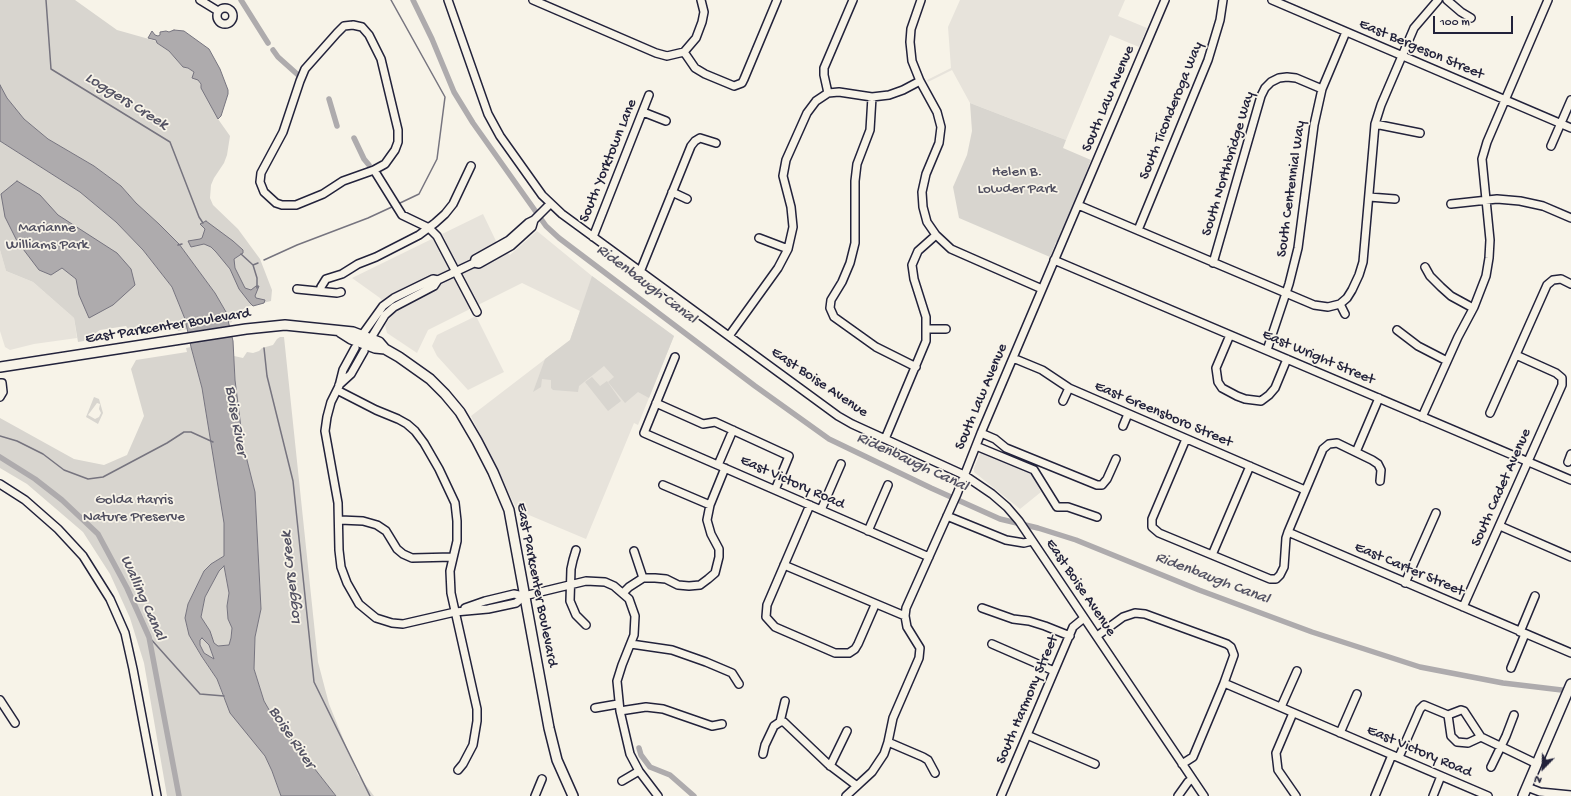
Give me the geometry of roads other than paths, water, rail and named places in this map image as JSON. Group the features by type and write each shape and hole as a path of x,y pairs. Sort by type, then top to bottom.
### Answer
{"main road":[{"name":"East Parkcenter Boulevard","path":"0,367 285,325 318,327 340,332 351,339 375,348 385,349 413,366 445,394 460,412 478,442 499,484 509,510 549,728 557,760 573,796"},
{"path":"1523,796 1571,685"}],"street":[{"path":"200,0 218,11"},
{"name":"East Boise Avenue","path":"449,0 488,114 500,136 550,204 560,214 838,416 852,424 964,475 992,494 1007,507 1019,521 1204,796"},
{"path":"533,0 656,53 667,56 684,52 696,38 704,12 701,0"},
{"path":"684,52 695,68 730,86 739,85 744,79 777,0"},
{"path":"828,93 824,68 853,0"},
{"path":"921,0 911,28 910,42 912,61 936,112 941,127 939,143 926,174 922,192 923,208 927,222 936,236 951,249 1042,289"},
{"name":"South Law Avenue","path":"905,616 906,608 957,494 981,433 1165,0"},
{"name":"South Ticonderoga Way","path":"1138,230 1208,60 1220,20 1223,0"},
{"name":"East Bergeson Street","path":"1272,0 1282,2 1346,32 1571,128"},
{"path":"1078,205 1314,306 1328,307 1340,304 1347,298 1352,290 1363,262 1375,124 1381,105 1414,28 1438,0"},
{"path":"1448,0 1461,12 1471,18"},
{"path":"1422,417 1458,337 1482,290 1489,258 1490,240 1482,159 1487,142 1548,0"},
{"path":"353,25 362,27 381,59 398,130 398,142 395,150 385,164 374,170 343,181 323,194 296,205 282,205 276,203 264,192 260,182 261,173 283,132 305,69 344,26 353,25"},
{"name":"South Centennial Way","path":"1267,350 1286,294 1298,248 1314,125 1322,89 1346,32"},
{"name":"South Northbridge Way","path":"1213,262 1261,96 1265,88 1271,82 1279,78 1287,77 1296,78 1322,89"},
{"path":"729,336 778,268 788,250 793,227 791,207 783,176 786,160 807,113 816,101 828,93 839,92 872,97 889,95 903,90 920,80"},
{"name":"South Yorktown Lane","path":"592,237 649,96"},
{"path":"872,97 870,130 859,159 855,181 855,243 850,263 842,282 831,300 830,308 834,317 876,347 916,367"},
{"path":"1551,146 1571,100"},
{"path":"643,112 666,121"},
{"path":"1375,124 1420,133"},
{"path":"640,272 691,146 700,138 716,143"},
{"path":"321,291 321,286 326,279 342,274 358,264 376,257 419,235 445,214 453,204 471,166"},
{"path":"374,170 398,211 407,218 428,228 437,236 477,312"},
{"path":"672,192 687,198"},
{"path":"1368,196 1395,199"},
{"path":"1451,204 1497,199 1520,201 1543,206 1571,218"},
{"path":"550,204 534,220 528,223 509,240 475,259 474,263 438,280 434,286 394,307 385,315 343,370 327,417 325,431 336,488 340,520 339,550 341,568 352,594 366,612 392,624 403,624 456,612 488,609 516,603 524,596 571,584 596,581 605,582 614,586 629,600 635,616 634,635 619,672 617,681 619,707 630,754 639,771 658,796"},
{"path":"885,439 926,341 926,317 914,279 912,265 918,251 936,236"},
{"path":"759,238 788,250"},
{"name":"East Wright Street","path":"1054,260 1571,480"},
{"path":"1425,267 1430,276 1451,296 1473,308"},
{"path":"1490,413 1547,285 1553,280 1561,280 1571,284"},
{"path":"297,289 337,293 341,292"},
{"path":"1340,304 1345,314"},
{"path":"927,329 946,329"},
{"path":"1397,330 1423,349 1447,361"},
{"path":"1230,334 1216,368 1218,382 1222,388 1237,396 1245,399 1261,401 1275,388 1287,359"},
{"name":"South Cadet Avenue","path":"1463,607 1529,462 1562,385 1562,378 1556,373 1516,355"},
{"path":"675,356 656,403 703,424 715,422 789,456 775,490"},
{"name":"East Greensboro Street","path":"1013,358 1042,370 1069,388 1305,490"},
{"path":"0,383 2,383 3,392 0,397"},
{"path":"338,388 407,424 424,443 448,486 454,503 457,521 457,541 453,557 450,582 478,721 473,745 463,764 458,770"},
{"path":"1063,402 1069,388"},
{"path":"1356,452 1379,398"},
{"name":"East Victory Road","path":"656,403 644,433 929,557"},
{"path":"1123,426 1128,414"},
{"path":"718,465 733,430"},
{"path":"981,433 995,439 1006,448 1097,485 1102,485 1105,483 1116,459"},
{"path":"1186,439 1152,519 1152,527 1159,533 1270,579 1276,579 1284,567 1286,538 1323,449 1329,444 1337,443 1356,452 1378,464 1381,470 1380,480"},
{"path":"976,446 1034,470 1057,507 1068,507 1097,516"},
{"path":"1568,462 1571,454"},
{"path":"822,510 841,464"},
{"path":"1212,555 1250,466"},
{"path":"623,593 643,578 666,579 678,585 689,586 700,585 712,576 718,565 719,557 718,549 711,534 707,520 710,505 725,468"},
{"path":"0,484 25,500 58,529 83,556 110,599 125,633 156,796"},
{"path":"663,485 710,505"},
{"path":"868,531 888,485"},
{"path":"810,505 767,605 766,617 775,627 835,653 849,654 858,644 875,605"},
{"path":"1405,583 1436,513"},
{"path":"947,516 1006,540 1024,543 1032,541"},
{"path":"340,520 363,521 377,525 386,531 403,554 412,558 453,557"},
{"path":"1500,526 1571,557"},
{"name":"East Carter Street","path":"1288,532 1571,653"},
{"path":"576,550 572,564 570,601 576,615 586,625"},
{"path":"634,551 643,578"},
{"path":"784,565 875,605 905,616 907,627 920,648 919,658 893,718 888,742 878,764 846,796"},
{"path":"1511,668 1535,596"},
{"path":"982,608 1013,619 1029,621 1045,626 1070,636"},
{"path":"1096,636 1123,617 1135,613 1145,614 1227,644 1234,651 1224,683 1193,757 1182,764"},
{"name":"South Harmony Street","path":"1001,796 1074,627 1084,618"},
{"path":"631,644 672,650 706,662 732,673 739,684"},
{"path":"992,644 1054,672"},
{"path":"1281,707 1297,671"},
{"name":"East Victory Road","path":"1224,683 1488,796"},
{"path":"1340,733 1357,694"},
{"path":"0,700 15,723"},
{"path":"763,754 765,745 774,726 780,722 785,701"},
{"path":"1375,796 1420,709 1424,705 1448,715 1460,710 1464,711 1481,737 1537,764"},
{"path":"595,708 646,707 663,709 712,726 722,724"},
{"path":"1293,712 1276,753 1278,770 1296,796"},
{"path":"1448,715 1451,736 1457,742 1468,743 1481,737"},
{"path":"1491,767 1514,715"},
{"path":"780,722 787,724 830,766 857,786"},
{"path":"830,766 847,732"},
{"path":"1027,735 1095,764"},
{"path":"888,742 928,760 935,773"},
{"path":"622,781 639,771"},
{"path":"1433,796 1441,776"},
{"path":"535,796 542,779"},
{"path":"1178,796 1192,779"},
{"path":"1527,787 1540,792 1571,795"}],"water":[{"path":"174,30 184,31 209,49 220,69 228,90 228,94 221,116 218,119 201,88 201,84 198,80 192,78 194,72 183,67 169,51 157,43 156,40 148,38 152,31 158,36 160,35 160,32 169,32"},
{"name":"Boise River","path":"0,85 7,98 24,119 48,139 94,166 121,186 136,203 179,244 215,293 226,312 233,341 235,380 243,444 255,492 261,609 255,637 254,669 264,701 275,720 336,796 281,796 265,756 230,713 217,679 189,635 185,618 188,604 204,571 211,564 224,556 224,523 202,388 185,319 172,287 143,250 116,222 80,192 0,141","holes":["224,566 229,593 227,606 228,619 232,628 229,645 218,646 214,643 210,631 201,617 205,597 219,571","202,638 209,645 214,659 204,653 200,645 200,640"]},
{"path":"17,181 40,195 58,215 117,253 131,269 135,285 113,305 89,318 79,295 76,279 62,268 51,275 39,270 17,241 5,217 1,194"},
{"path":"206,221 243,250 243,253 234,259 235,268 245,288 251,290 256,286 259,286 255,296 256,298 265,300 264,303 253,306 250,303 239,289 230,269 211,247 204,244 191,247 188,241 202,238 205,229 200,224"}],"waterway":[{"name":"Loggers Creek","path":"46,0 51,69 170,142 199,217 203,223"},
{"path":"241,0 268,43"},
{"path":"391,0 445,97 437,159 419,194 398,204"},
{"name":"Ridenbaugh Canal","path":"413,0 432,39 454,92 473,123 546,226 559,238 755,386 829,439 1000,519 1038,528 1076,540 1199,590 1312,632 1420,667 1503,683 1570,691"},
{"path":"273,50 278,57 297,74"},
{"path":"329,99 337,126"},
{"path":"354,138 364,159 369,165"},
{"path":"264,260 394,206"},
{"path":"178,245 182,244"},
{"name":"Loggers Creek","path":"241,254 253,265 257,278 257,288"},
{"name":"Loggers Creek","path":"253,265 258,263"},
{"name":"Loggers Creek","path":"264,348 267,376 293,481 314,682 370,796"},
{"path":"0,436 17,441 43,454 64,470 88,479 103,477 167,443 184,432 191,432 213,442"},
{"name":"Walling Canal","path":"0,457 35,479 62,500 98,534 127,588 149,637 179,796"},
{"path":"149,637 200,694 224,696"},
{"path":"639,748 641,755 650,767 670,775 694,796"}],"park label":[{"name":"Helen B. Lowder Park","path":"1017,182"},
{"name":"Marianne Williams Park","path":"47,238"},
{"name":"Golda Harris Nature Preserve","path":"134,510"}]}
